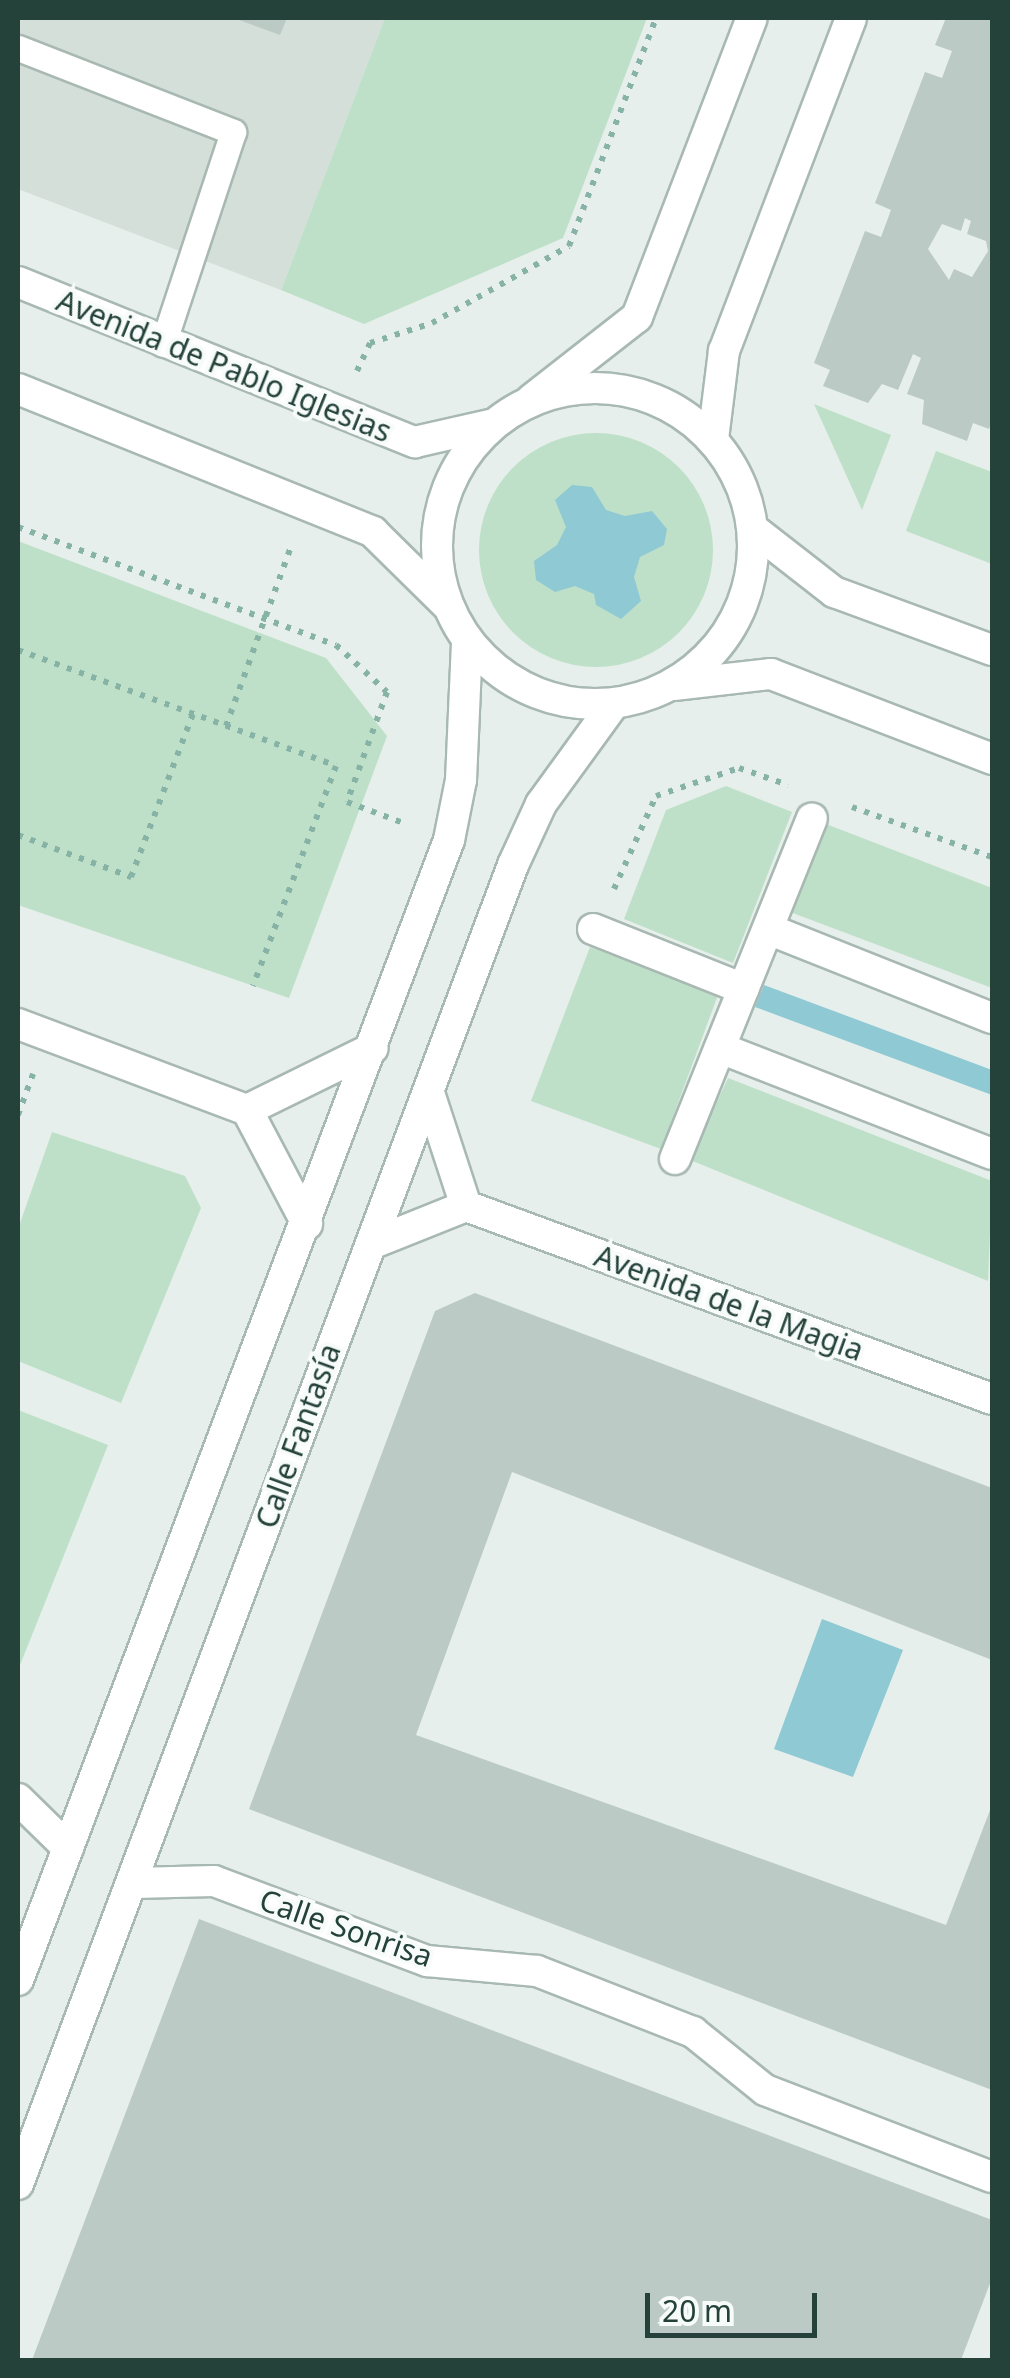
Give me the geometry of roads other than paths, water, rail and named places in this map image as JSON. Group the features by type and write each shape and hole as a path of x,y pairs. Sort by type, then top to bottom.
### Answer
{"street":[{"path":"446,604 435,540 446,493 490,426 532,399 638,317 752,18"},
{"path":"713,439 724,351 851,18"},
{"name":"Avenida de Pablo Iglesias","path":"18,282 163,344 415,442 490,426"},
{"path":"532,399 579,387 629,390 675,408 713,439 740,480 753,529 748,590 720,645 674,684"},
{"path":"18,389 373,532 446,604 467,641 506,680 558,702 612,705 674,684 770,674 992,759"},
{"path":"753,529 834,592 992,650"},
{"path":"18,1980 449,840 460,780 467,641"},
{"name":"Calle Fantasía","path":"18,2184 541,804 612,705"},
{"path":"674,1159 812,819"},
{"path":"768,929 992,1018"},
{"path":"593,930 744,988"},
{"path":"18,1024 247,1110 307,1224"},
{"path":"247,1110 372,1048"},
{"path":"720,1048 992,1154"},
{"path":"372,1244 466,1206 429,1093"},
{"name":"Avenida de la Magia","path":"466,1206 992,1399"},
{"path":"18,1799 68,1848"},
{"name":"Calle Sonrisa","path":"134,1883 214,1882 427,1961 537,1971 692,2032 765,2090 992,2177"}],"lane":[{"path":"18,48 233,132 163,344"}],"water":[{"path":"572,485 592,487 606,510 625,516 652,511 667,529 664,545 640,557 634,577 641,601 621,619 596,605 594,594 575,586 555,592 536,580 534,561 557,545 566,527 555,500"},
{"path":"764,985 992,1070 992,1095 755,1007"},
{"path":"822,1619 903,1650 853,1777 774,1749"}]}
